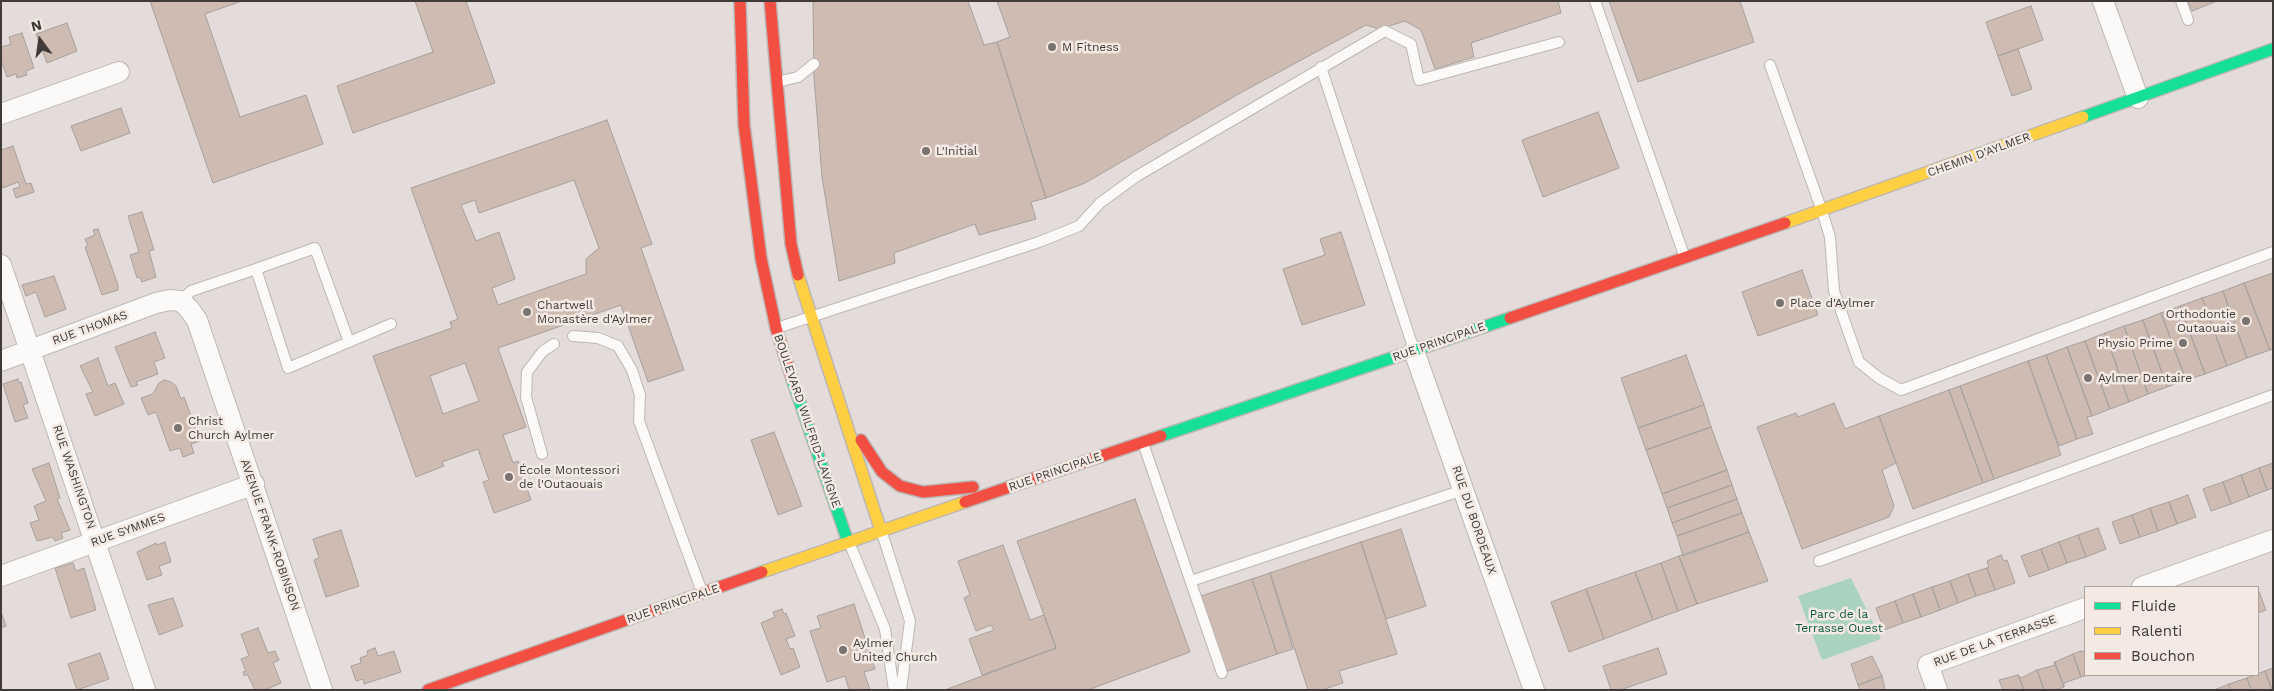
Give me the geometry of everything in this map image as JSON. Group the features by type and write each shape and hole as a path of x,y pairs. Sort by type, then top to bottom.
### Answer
{"main road":[{"name":"BOULEVARD WILFRID-LAVIGNE","path":"740,1 741,66 750,182 761,258 776,328 801,410 848,542"},
{"path":"770,1 791,244 811,317 840,399 881,530"},
{"name":"CHEMIN D'AYLMER","path":"1685,259 2273,49"},
{"name":"RUE PRINCIPALE","path":"428,690 881,530 1685,259"},
{"path":"840,399 858,435 873,459 890,479 900,486 923,492 1041,477"}],"street":[{"path":"2103,1 2138,98"},
{"path":"1,114 119,72"},
{"name":"RUE WASHINGTON","path":"1,266 145,690"},
{"name":"RUE THOMAS","path":"1,361 156,303 170,300 181,301"},
{"name":"AVENUE FRANK-ROBINSON","path":"181,301 197,320 254,484 322,690"},
{"name":"RUE DU BORDEAUX","path":"1414,351 1534,690"},
{"name":"RUE SYMMES","path":"1,576 254,484"},
{"path":"2145,586 2273,540"},
{"name":"RUE DE LA TERRASSE","path":"1937,690 1928,665 2084,608"}],"lane":[{"path":"1595,1 1685,259"},
{"path":"2181,1 2188,20"},
{"path":"776,328 1039,242 1079,226 1100,203 1137,176 1385,32 1411,44 1419,80 1559,42"},
{"path":"776,83 798,77 814,64"},
{"path":"1770,65 1830,237 1834,291 1859,362 1879,378 1901,390 2273,252"},
{"path":"1321,68 1414,351"},
{"path":"181,301 191,291 316,248 349,342"},
{"path":"256,269 288,368 391,324"},
{"path":"573,336 598,338 618,346 632,370 640,395 639,421 703,593"},
{"path":"542,454 526,396 527,372 543,351 554,344"},
{"path":"1818,561 2273,395"},
{"path":"1143,442 1222,673"},
{"path":"1191,581 1463,490"},
{"path":"881,530 910,622 901,690"},
{"path":"848,542 886,629 894,690"}],"green space":[{"name":"Parc de la Terrasse Ouest","path":"1851,578 1881,639 1822,660 1798,596"}],"building":[{"path":"150,1 242,1 205,14 240,117 306,95 323,144 213,183"},
{"path":"415,1 466,1 495,83 353,133 337,86 433,52"},
{"name":"L'Initial","path":"813,1 968,1 984,45 997,42 1046,198 1031,202 1036,219 979,235 975,224 894,253 895,263 839,281 822,177 814,77"},
{"path":"997,1 1558,1 1561,13 1471,43 1474,57 1435,69 1421,30 1405,21 1380,29 1366,25 1242,92 1085,183 1046,198 997,42 1010,37"},
{"path":"1609,1 1740,1 1754,42 1638,82"},
{"path":"2188,1 2217,1 2192,11"},
{"path":"2031,6 2043,40 1998,56 1986,22"},
{"path":"67,23 77,51 47,63 36,34"},
{"path":"22,33 34,68 26,71 27,75 17,78 16,74 7,77 1,60 1,47 11,44 9,37"},
{"path":"2018,49 2032,89 2012,96 1998,56"},
{"path":"121,108 130,133 81,151 71,126"},
{"path":"1598,112 1619,168 1543,197 1522,140"},
{"name":"Chartwell Monastère d'Aylmer","path":"607,120 652,244 641,248 684,370 648,382 621,305 498,348 526,427 503,435 513,463 518,461 531,500 494,513 483,482 489,480 478,449 442,462 444,466 416,477 373,356 452,328 450,322 458,319 411,188","holes":["574,180 599,248 586,259 586,274 498,305 492,288 515,279 499,232 476,241 461,205 475,200 479,213","465,363 479,401 443,414 430,376"]},
{"path":"13,146 26,184 31,183 34,192 16,198 13,189 20,187 18,182 3,188 1,183 1,150"},
{"path":"142,212 154,250 149,251 156,277 142,282 140,277 137,278 130,255 139,252 128,216"},
{"path":"98,229 118,285 118,290 102,295 85,247 88,246 85,239 95,235 93,230"},
{"path":"1341,232 1365,305 1302,325 1283,269 1325,255 1320,239"},
{"name":"Place d'Aylmer","path":"1802,270 1818,315 1758,336 1742,292"},
{"path":"2273,273 2273,349 2270,350 2244,283"},
{"path":"54,276 66,309 45,317 36,292 26,296 22,285"},
{"name":"Orthodontie Outaouais","path":"2244,283 2270,350 2247,358 2223,291"},
{"path":"2223,291 2247,358 2227,366 2202,298"},
{"path":"2202,298 2227,366 2205,374 2180,306"},
{"name":"Physio Prime","path":"2180,306 2205,374 2186,380 2161,313"},
{"path":"2161,313 2186,380 2167,387 2143,320"},
{"path":"2143,320 2167,387 2148,394 2124,326"},
{"path":"2124,326 2148,394 2129,402 2105,333"},
{"path":"155,332 165,358 154,362 158,374 136,382 138,385 131,387 115,347"},
{"path":"2105,333 2129,402 2110,409 2085,341"},
{"name":"Aylmer Dentaire","path":"2085,341 2110,409 2092,416 2067,347"},
{"path":"2067,347 2092,416 2087,417 2093,434 2077,439 2046,355"},
{"path":"1686,355 1704,405 1638,428 1621,378"},
{"path":"2046,355 2077,439 2059,446 2028,361"},
{"path":"98,358 108,386 115,383 124,404 95,416 86,394 93,392 80,366"},
{"path":"2028,361 2061,455 1994,479 1960,386"},
{"path":"18,379 19,383 21,382 28,403 23,405 28,418 15,422 3,384"},
{"name":"Christ Church Aylmer","path":"164,380 176,386 181,399 184,397 200,441 191,444 194,453 183,457 180,448 170,451 156,412 148,415 141,398 153,394 159,383"},
{"path":"1960,386 1994,479 1983,483 1949,390"},
{"path":"1949,390 1983,483 1913,509 1879,416"},
{"path":"1834,403 1845,429 1879,416 1896,463 1882,470 1894,506 1889,517 1802,549 1757,427 1796,413 1798,417"},
{"path":"1704,405 1711,427 1646,450 1638,428"},
{"path":"1711,427 1727,470 1662,494 1646,450"},
{"path":"774,432 802,506 778,515 751,440"},
{"path":"49,463 60,498 57,499 70,530 61,533 63,538 55,541 53,537 37,541 30,523 39,520 34,506 46,501 32,469"},
{"path":"2273,463 2273,488 2267,490 2259,468"},
{"path":"2259,468 2267,490 2249,497 2241,475"},
{"path":"1727,470 1732,485 1667,508 1662,494"},
{"path":"2241,475 2249,497 2231,504 2223,482"},
{"path":"2223,482 2231,504 2211,511 2203,489"},
{"path":"1732,485 1737,499 1672,523 1667,508"},
{"path":"2188,495 2196,517 2177,524 2169,502"},
{"path":"1135,499 1190,652 1088,690 945,690 1056,648 1017,541"},
{"path":"1737,499 1742,513 1677,536 1672,523"},
{"path":"2169,502 2177,524 2158,531 2150,508"},
{"path":"2150,508 2158,531 2140,537 2132,515"},
{"path":"1742,513 1749,532 1683,556 1677,536"},
{"path":"2132,515 2140,537 2120,544 2112,522"},
{"path":"2098,528 2106,549 2086,557 2078,535"},
{"path":"1401,529 1426,606 1386,619 1361,542"},
{"path":"341,530 359,586 326,597 314,560 319,558 313,539"},
{"path":"1749,532 1768,581 1697,604 1679,556"},
{"path":"2078,535 2086,557 2067,563 2059,542"},
{"path":"165,542 171,562 159,566 162,575 147,580 137,552 156,543 157,545"},
{"path":"1361,542 1397,654 1339,671 1343,683 1322,690 1308,690 1270,573"},
{"path":"2059,542 2067,563 2049,570 2041,549"},
{"path":"1003,545 1030,620 1044,615 1056,648 982,675 969,639 994,630 991,625 976,631 964,598 970,595 958,561"},
{"path":"2041,549 2049,570 2029,577 2021,556"},
{"path":"2001,555 2004,561 2007,560 2015,583 1995,590 1987,568 1989,567 1987,561"},
{"path":"1679,556 1697,604 1678,611 1661,563"},
{"path":"73,563 76,571 84,568 96,610 71,618 55,568"},
{"path":"1661,563 1678,611 1653,620 1635,572"},
{"path":"1987,568 1995,590 1976,596 1968,574"},
{"path":"1635,572 1653,620 1604,639 1586,589"},
{"path":"1270,573 1293,649 1277,654 1252,579"},
{"path":"1968,574 1976,596 1958,603 1950,581"},
{"path":"1252,579 1277,654 1225,672 1201,596"},
{"path":"1950,581 1958,603 1940,610 1932,587"},
{"path":"1932,587 1940,610 1921,617 1913,594"},
{"path":"1586,589 1604,639 1569,652 1551,602"},
{"path":"2259,592 2266,610 2259,613"},
{"path":"1913,594 1921,617 1903,623 1895,601"},
{"path":"173,598 183,626 159,635 148,605"},
{"path":"1895,601 1903,623 1884,630 1876,608"},
{"name":"Aylmer United Church","path":"854,604 875,669 864,672 870,690 849,690 845,676 827,682 810,631 821,628 817,616"},
{"path":"782,609 784,614 786,613 795,636 786,639 790,649 793,648 800,667 781,675 761,623 775,617 773,612"},
{"path":"1,612 6,626 1,628"},
{"path":"258,628 268,653 275,651 279,660 273,663 281,683 265,690 255,690 247,674 244,676 243,672 246,671 241,659 249,656 241,634"},
{"path":"375,648 378,656 394,651 401,672 364,684 363,679 356,681 351,666 361,663 360,658 368,655 367,651"},
{"path":"1658,648 1667,674 1620,690 1611,690 1603,666"},
{"path":"2084,651 2084,676 2081,677 2073,654"},
{"path":"100,653 109,679 77,690 68,664"},
{"path":"2073,654 2081,677 2064,683 2064,687 2055,662"},
{"path":"1872,656 1882,676 1858,685 1851,664"},
{"path":"2054,662 2064,687 2055,690 2044,690 2037,670 2055,665"},
{"path":"2273,668 2273,690 2272,690 2265,671"},
{"path":"2037,670 2044,690 2024,690 2018,675 2021,678"},
{"path":"2265,671 2272,690 2251,690 2247,678 2259,676 2259,673"},
{"path":"2018,675 2024,690 2003,690 1999,680"},
{"path":"1882,676 1885,690 1860,690 1858,685"},
{"path":"2247,678 2251,690 2230,690 2229,684"},
{"path":"2229,684 2230,690 2214,690"}],"traffic: fast":[{"path":"2083,117 2273,49"},
{"path":"1161,436 1510,318"},
{"path":"792,379 848,542"}],"traffic: slow":[{"path":"1785,223 2083,117"},
{"path":"798,275 881,531"},
{"path":"762,572 965,502"}],"traffic: jam":[{"path":"740,1 744,125 761,258 776,328 792,379"},
{"path":"770,1 791,244 798,275"},
{"path":"1510,318 1785,223"},
{"path":"965,502 1161,436"},
{"path":"861,440 882,472 900,486 923,492 973,487"},
{"path":"428,690 762,572"}],"place":[{"name":"M Fitness","path":"1052,47"},
{"name":"L'Initial","path":"926,151"},
{"name":"Place d'Aylmer","path":"1780,303"},
{"name":"Chartwell Monastère d'Aylmer","path":"527,312"},
{"name":"Orthodontie Outaouais","path":"2246,321"},
{"name":"Physio Prime","path":"2183,343"},
{"name":"Aylmer Dentaire","path":"2088,378"},
{"name":"Christ Church Aylmer","path":"178,428"},
{"name":"École Montessori de l'Outaouais","path":"509,477"},
{"name":"Aylmer United Church","path":"843,650"}]}
